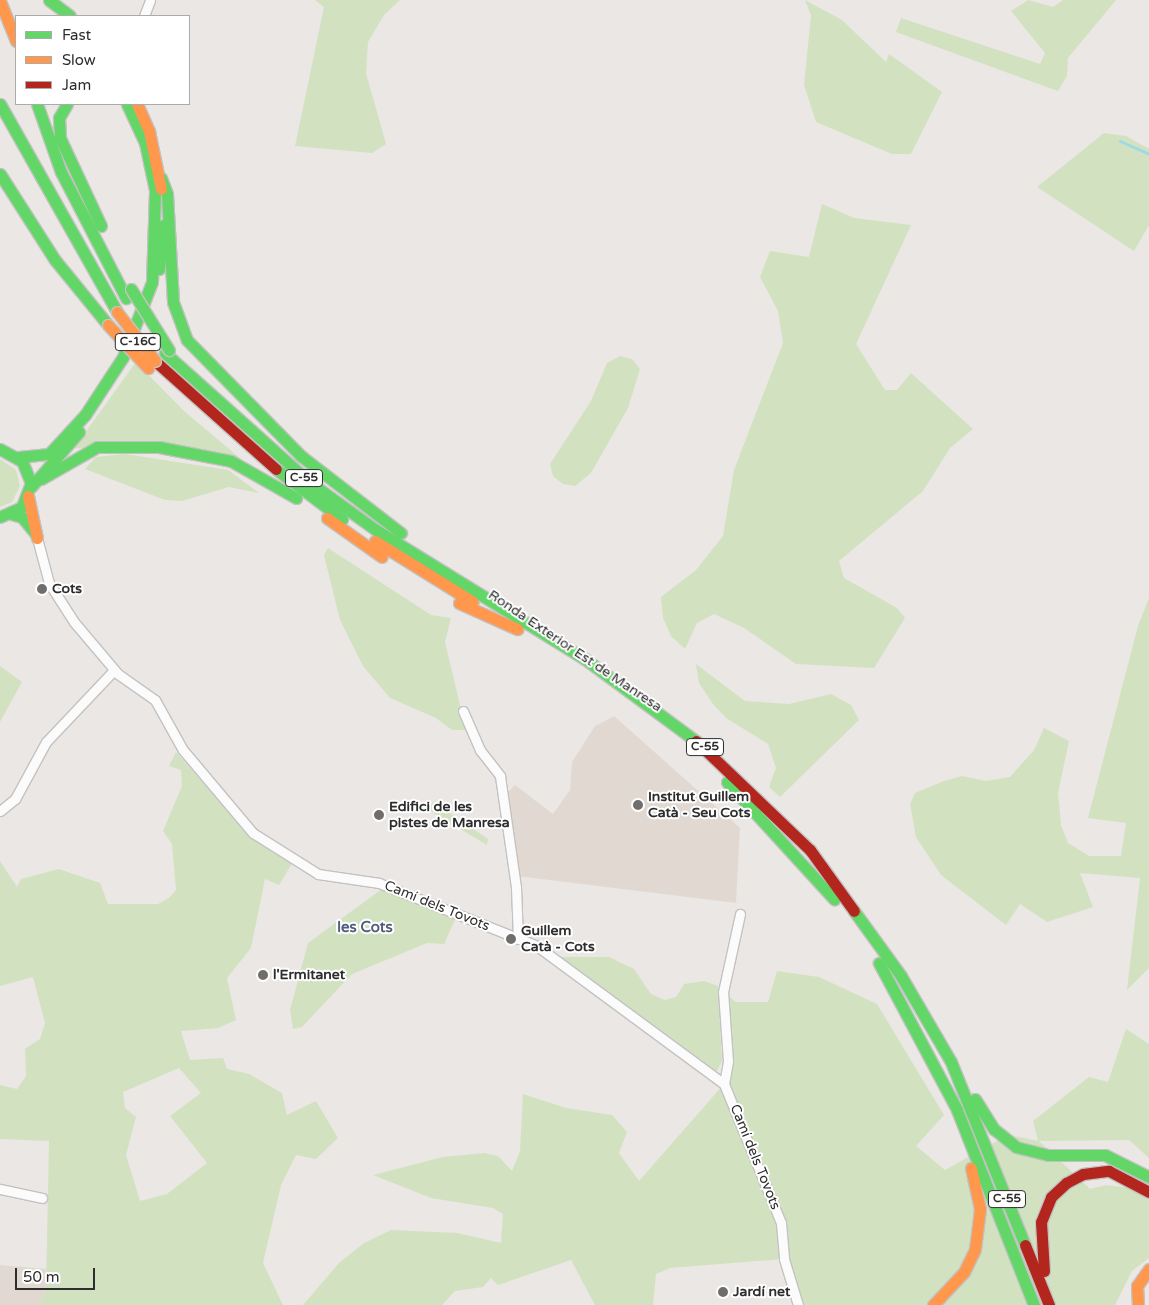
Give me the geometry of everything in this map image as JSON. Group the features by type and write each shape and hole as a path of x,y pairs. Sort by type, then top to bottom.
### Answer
{"main road":[{"path":"49,0 69,15"},
{"path":"0,1 15,38"},
{"name":"Ronda Exterior Est de Manresa","path":"0,104 117,312 152,365 297,487 518,629 642,712 696,754 790,846 867,944 957,1110 1034,1305"},
{"name":"Ronda Exterior Est de Manresa","path":"37,105 61,172 128,294 167,351 201,390 308,481 648,703 760,797 848,900 901,976 951,1062 1050,1305"},
{"path":"66,105 59,118 60,138 128,294"},
{"path":"19,457 49,454 85,414 123,357 149,291 155,258 155,190 145,143 127,105"},
{"name":"C-16C","path":"6,516 42,479 116,383 140,337 160,263 161,178 137,105"},
{"path":"0,174 55,260 108,325 152,365"},
{"path":"161,178 167,194 173,302 187,340 218,376 301,456 406,536 418,553"},
{"path":"42,479 76,455 106,446 215,455 266,479 428,585 518,629"},
{"path":"0,449 19,457 28,468 29,492 37,538"},
{"path":"6,516 28,522 37,538"},
{"path":"951,1062 994,1129 1016,1147 1048,1155 1105,1156 1149,1177"},
{"path":"933,1305 964,1272 978,1236 977,1192 957,1110"},
{"path":"1050,1305 1039,1232 1051,1197 1074,1178 1101,1171 1128,1177 1149,1192"},
{"path":"1127,1305 1137,1300 1138,1281 1149,1268"}],"street":[{"path":"144,15 150,0"},
{"name":"Camí dels Tovots","path":"37,538 50,583 114,670 155,700 183,750 253,833 318,874 379,883 518,939 545,952 724,1084 781,1223 784,1258 798,1305"},
{"path":"0,811 14,798 46,742 114,670"},
{"path":"464,711 480,750 500,776 516,887 518,939"},
{"path":"724,1084 728,1061 723,992 740,914"},
{"path":"0,1189 42,1198"}],"shaded area":[{"name":"Institut Guillem Catà - Seu Cots","path":"614,716 740,828 736,903 517,876 505,795 515,785 553,814 570,790 572,762 595,726"},
{"path":"0,1265 46,1269 46,1290 38,1305 0,1305"}],"green space":[{"path":"315,0 400,0 384,15 368,42 366,73 386,144 372,153 295,146 324,7"},
{"path":"805,0 842,20 886,62 889,54 942,92 911,154 892,154 816,122 804,85 811,15"},
{"path":"1028,0 1053,7 1063,0 1116,0 1068,58 1067,76 1058,91 896,32 901,18 1040,64 1045,53 1011,11"},
{"path":"1104,133 1126,136 1149,149 1149,225 1134,251 1037,187"},
{"path":"822,204 854,218 911,225 856,344 885,390 897,390 911,373 973,429 950,448 923,491 839,561 844,578 897,608 905,618 874,668 796,664 744,628 714,614 697,623 685,649 671,636 663,618 661,597 696,570 723,536 734,470 783,343 778,311 760,277 770,251 809,257"},
{"path":"620,356 632,359 640,369 628,408 591,473 575,486 563,484 553,476 550,464 591,401 607,363"},
{"path":"136,362 184,411 241,459 74,448"},
{"path":"125,454 228,470 259,493 229,487 182,501 165,500 85,469 96,457"},
{"path":"0,459 16,470 20,486 12,502 0,507"},
{"path":"328,548 431,615 451,618 445,642 466,730 452,730 436,718 390,698 363,666 340,620 324,555"},
{"path":"1149,598 1149,968 1127,990 1140,878 1080,873 1093,907 1047,922 1020,904 1006,925 941,875 916,837 910,804 915,793 962,776 986,781 1010,777 1034,750 1044,728 1069,741 1058,793 1061,825 1068,843 1089,856 1121,856 1126,823 1088,818 1138,626"},
{"path":"696,664 745,701 789,704 831,694 851,705 859,720 780,797 769,787 776,768 768,744 726,718 713,704 699,683"},
{"path":"0,666 22,682 0,722"},
{"path":"176,752 251,838 293,862 279,885 265,879 251,948 227,978 236,1020 218,1028 181,1031 190,1060 223,1058 227,1069 249,1074 282,1093 287,1115 316,1101 338,1138 316,1159 296,1155 281,1185 263,1263 283,1305 38,1305 46,1290 49,1141 0,1139 0,1085 17,1089 26,1076 25,1049 40,1039 45,1023 33,977 0,986 0,861 17,887 21,879 59,869 100,883 108,904 158,904 169,898 176,890 172,844 163,831 182,786 181,770 169,766","holes":["179,1068 201,1093 170,1116 207,1163 167,1194 140,1201 126,1155 136,1117 125,1108 123,1092"]},
{"path":"433,802 488,839 487,845 429,810"},
{"path":"386,886 458,913 444,944 427,943 352,974 302,1027 293,1029 290,1010 308,943"},
{"path":"553,957 609,957 634,969 651,994 665,1000 676,997 684,984 704,981 718,986 722,1061 717,1071 709,1071"},
{"path":"777,971 819,977 877,1004 944,1115 916,1146 945,1170 1008,1135 1038,1141 1033,1121 1089,1077 1108,1082 1126,1029 1149,1044 1149,1158 1129,1140 1039,1141 1090,1189 1106,1185 1131,1188 1149,1199 1149,1258 1132,1271 1115,1305 798,1305 784,1259 670,1268 656,1274 653,1305 595,1305 571,1260 498,1285 491,1278 483,1287 455,1291 442,1305 303,1305 339,1263 364,1243 391,1230 457,1233 501,1243 503,1214 493,1208 431,1198 373,1175 443,1157 484,1153 498,1156 512,1171 520,1151 523,1094 566,1108 612,1115 627,1132 619,1153 639,1181 724,1084 723,992 736,1002 768,1002"}],"waterway":[{"path":"1120,141 1149,154"}],"traffic: fast":[{"path":"49,0 69,15"},
{"path":"0,104 117,312"},
{"path":"37,105 61,172 126,298"},
{"path":"66,105 59,118 60,138 101,226"},
{"path":"19,457 49,454 85,415 123,357 152,282 155,190 145,143 127,105"},
{"path":"0,174 55,260 108,325"},
{"path":"161,178 167,194 173,302 187,340 301,456 401,533"},
{"path":"159,269 163,225"},
{"path":"131,289 169,350"},
{"path":"165,353 308,481 376,530 585,659 696,741"},
{"path":"31,487 79,432"},
{"path":"41,479 97,447 159,447 231,461 296,498"},
{"path":"0,449 22,461 31,483 22,507 0,517"},
{"path":"276,469 342,519"},
{"path":"11,514 22,517 35,533"},
{"path":"727,782 834,899"},
{"path":"854,911 901,976 951,1062 1025,1245"},
{"path":"879,963 957,1110 1034,1305"},
{"path":"975,1099 994,1129 1016,1147 1048,1155 1105,1155 1149,1177"}],"traffic: slow":[{"path":"0,1 15,38"},
{"path":"137,105 149,131 161,189"},
{"path":"117,312 155,361"},
{"path":"108,325 148,368"},
{"path":"28,496 37,538"},
{"path":"327,518 382,557"},
{"path":"375,541 473,602"},
{"path":"459,603 517,629"},
{"path":"933,1305 964,1272 975,1249 980,1209 971,1168"},
{"path":"1138,1305 1137,1286 1149,1269"}],"traffic: jam":[{"path":"155,361 276,469"},
{"path":"696,741 810,850 854,911"},
{"path":"1044,1271 1041,1222 1051,1197 1066,1183 1083,1174 1109,1171 1149,1192"},
{"path":"1025,1245 1049,1305"}],"place":[{"name":"Cots","path":"42,589"},
{"name":"Institut Guillem Catà - Seu Cots","path":"638,805"},
{"name":"Edifici de les pistes de Manresa","path":"379,815"},
{"name":"Guillem Catà - Cots","path":"511,939"},
{"name":"l'Ermitanet","path":"263,975"},
{"name":"Jardí net","path":"723,1292"}],"district":[{"name":"les Cots","path":"365,928"}]}
